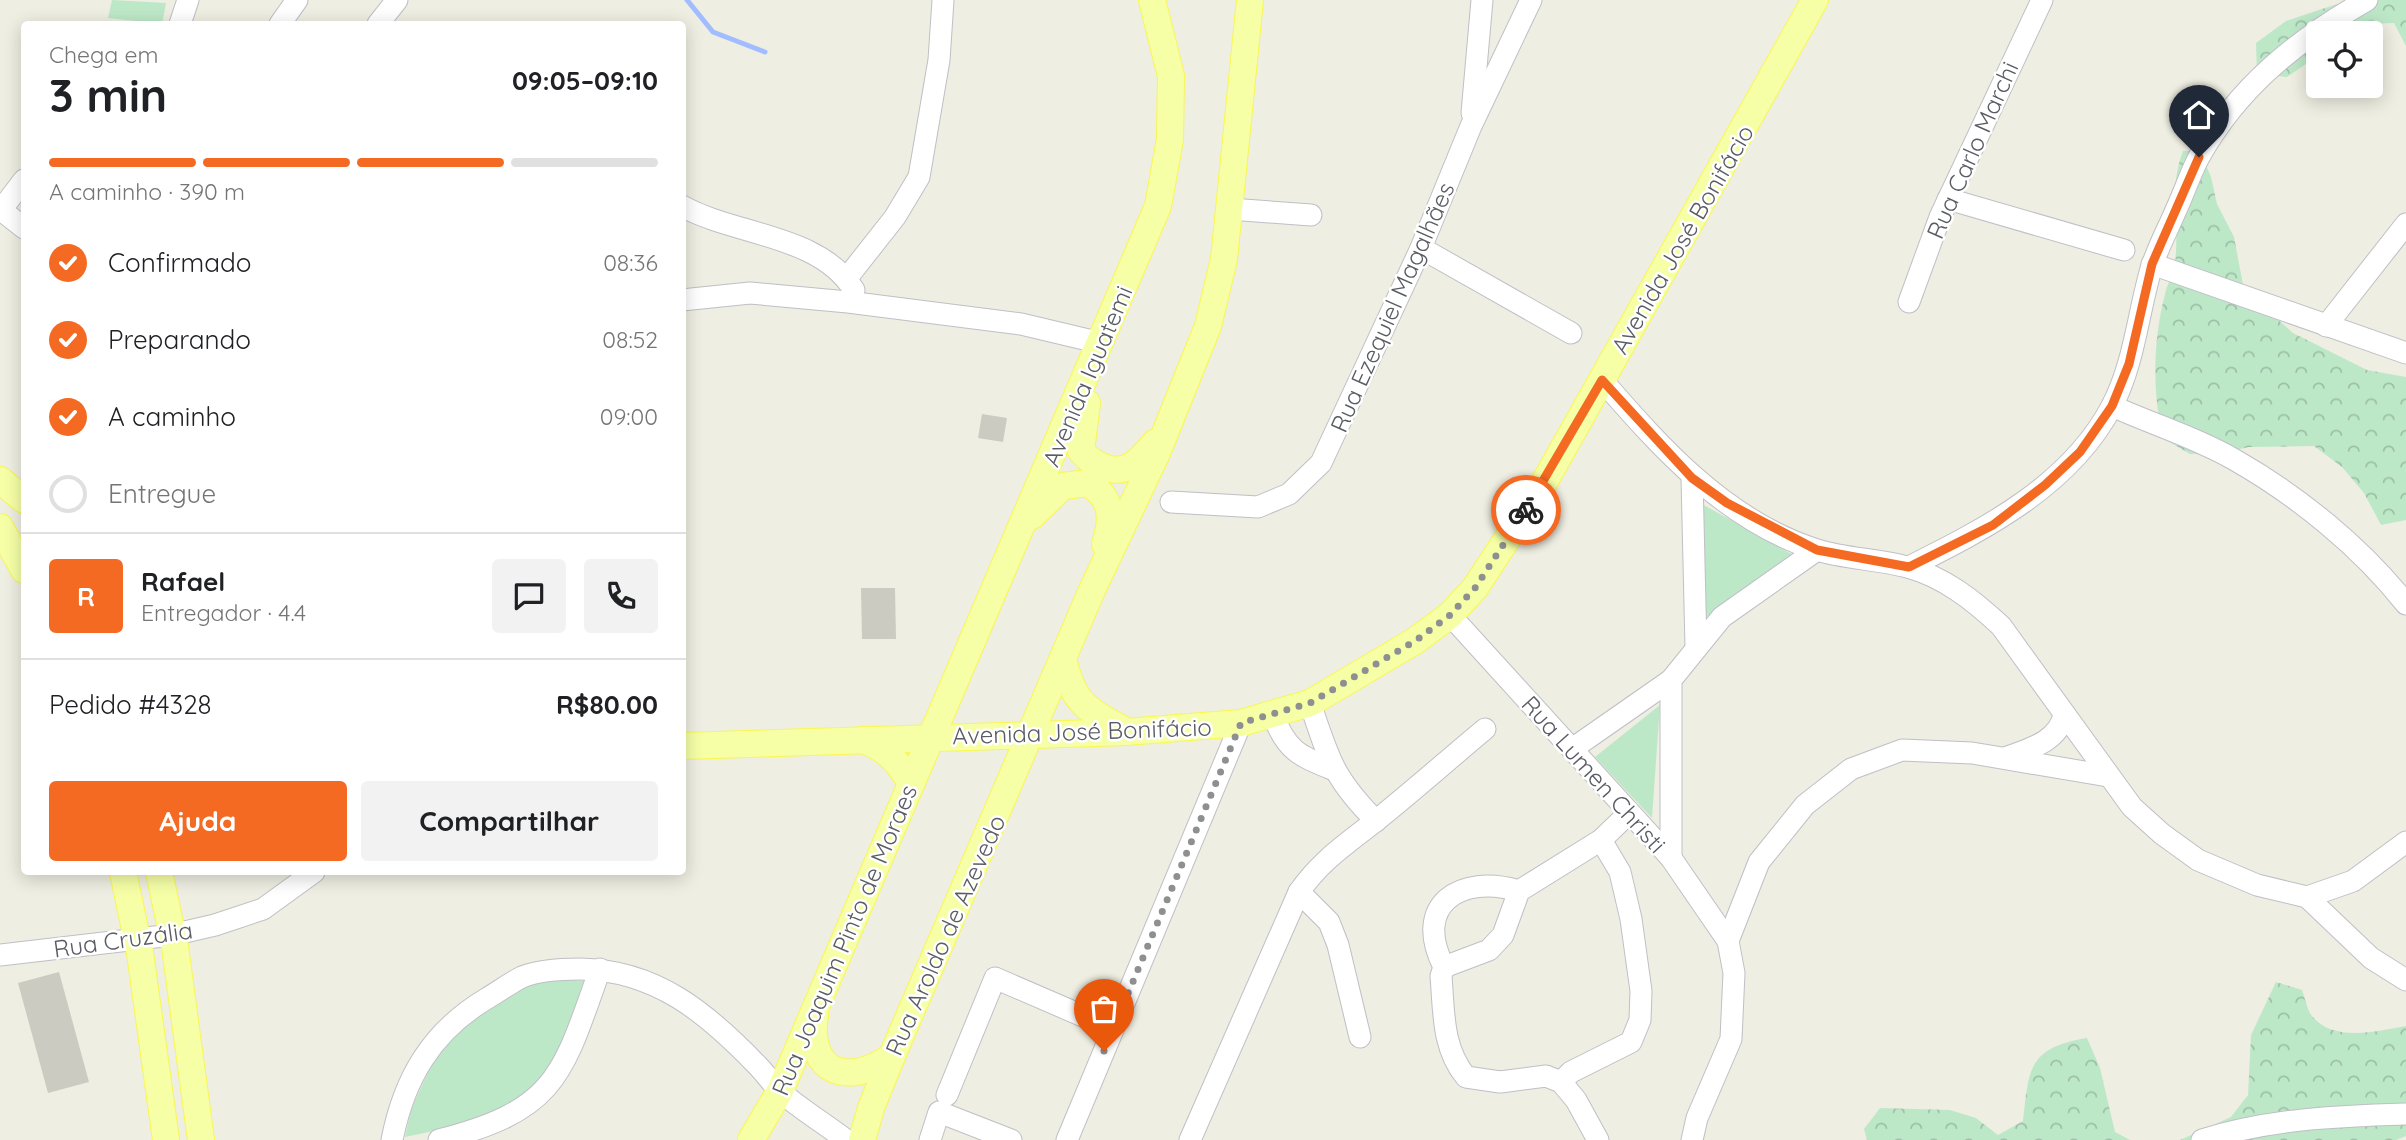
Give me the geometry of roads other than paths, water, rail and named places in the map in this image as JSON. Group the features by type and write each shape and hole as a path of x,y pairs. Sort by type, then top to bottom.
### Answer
{"main road":[{"name":"Avenida Iguatemi","path":"931,737 1158,206 1170,139 1171,76 1152,0"},
{"path":"1033,733 1092,590 1164,435 1208,326 1224,259 1250,0"},
{"path":"1763,96 1794,0"},
{"name":"Avenida José Bonifácio","path":"686,747 1033,733 1126,732 1241,723 1310,703 1415,641 1450,615 1475,588 1545,481 1815,0"},
{"path":"1100,346 1080,435 1081,450 1089,461 1115,470 1131,466 1164,435"},
{"path":"0,480 21,498"},
{"path":"1020,532 1063,486 1079,482 1098,489 1106,498 1111,515 1092,590"},
{"path":"0,515 21,529"},
{"path":"0,527 21,565"},
{"path":"1063,658 1069,685 1077,700 1090,712 1126,732"},
{"name":"Rua Aroldo de Azevedo","path":"862,1140 871,1108 892,1056 1033,733"},
{"name":"Rua Joaquim Pinto de Moraes","path":"751,1140 780,1091 931,737"},
{"path":"862,740 880,746 891,755 911,784"},
{"path":"124,875 137,938 166,1140"},
{"path":"160,875 172,935 201,1140"},
{"path":"818,999 813,1028 818,1053 835,1071 855,1075 874,1069 892,1056"}],"street":[{"path":"181,21 188,0"},
{"path":"282,21 297,0"},
{"path":"380,21 397,0"},
{"path":"846,278 895,217 919,177 939,60 943,0"},
{"path":"1471,126 1482,0"},
{"name":"Rua Ezequiel Magalhães","path":"1171,502 1258,507 1289,495 1321,463 1421,248 1471,126 1531,0"},
{"path":"1909,567 1993,525 2045,485 2080,452 2112,406 2129,364 2152,264 2199,157 2241,96 2289,50 2367,0"},
{"name":"Rua Carlo Marchi","path":"1909,302 1948,200 2032,4"},
{"path":"14,219 21,192"},
{"path":"1948,200 2124,250"},
{"path":"686,208 718,223 783,242 824,260 846,278 863,304"},
{"path":"1230,209 1311,215"},
{"path":"2326,326 2397,250 2406,224"},
{"path":"1421,248 1571,333"},
{"path":"2152,264 2406,353"},
{"path":"686,300 750,293 863,304 1021,324 1100,346"},
{"path":"1602,380 1692,478 1727,503 1817,550 1909,567 1946,582 1974,600 2001,626 2132,807 2198,860 2257,885 2307,897 2371,958 2406,980"},
{"path":"2112,406 2234,459 2309,511 2383,574 2406,604"},
{"path":"1692,478 1696,647"},
{"path":"1572,749 1671,680 1722,617 1817,550"},
{"name":"Rua Lumen Christi","path":"1450,615 1671,858 1728,941"},
{"path":"1671,680 1671,858"},
{"path":"1310,703 1332,769 1349,794 1376,821"},
{"path":"1273,715 1280,736 1297,755 1332,769"},
{"path":"2003,758 2047,740 2061,727 2064,715"},
{"path":"1067,1140 1241,723"},
{"path":"1191,1140 1299,892 1327,856 1376,821 1485,729"},
{"path":"1692,1140 1697,1118 1731,1039 1734,973 1728,941 1759,862 1805,804 1851,769 1902,750 1972,753 2108,776"},
{"path":"1444,967 1489,950 1503,935 1519,891 1601,840 1629,813"},
{"path":"1561,1082 1571,1072 1631,1042 1640,1020 1641,990 1632,919 1620,872 1601,840"},
{"path":"2307,897 2353,881 2406,842"},
{"name":"Rua Cruzália","path":"0,954 172,935 262,909 310,875"},
{"path":"1519,891 1501,885 1470,887 1449,898 1434,915 1432,934 1444,967 1441,976 1447,1041 1457,1065 1466,1077 1500,1082 1546,1076 1561,1082 1576,1100 1598,1140"},
{"path":"1299,892 1329,922 1338,944 1360,1037"},
{"path":"1706,908 1740,909"},
{"path":"391,1140 413,1071 441,1034 472,1007 523,977 564,969 600,970 658,984 682,999 757,1064 780,1091 846,1140"},
{"path":"439,1140 500,1122 531,1104 557,1075 575,1041 600,970"},
{"path":"947,1095 995,978 1113,1029"},
{"path":"930,1140 939,1112 1012,1140"},
{"path":"2202,1140 2238,1129 2327,1117 2406,1114"},
{"path":"1682,1140 1697,1118"}],"waterway":[{"path":"687,0 713,32 765,52"}]}
